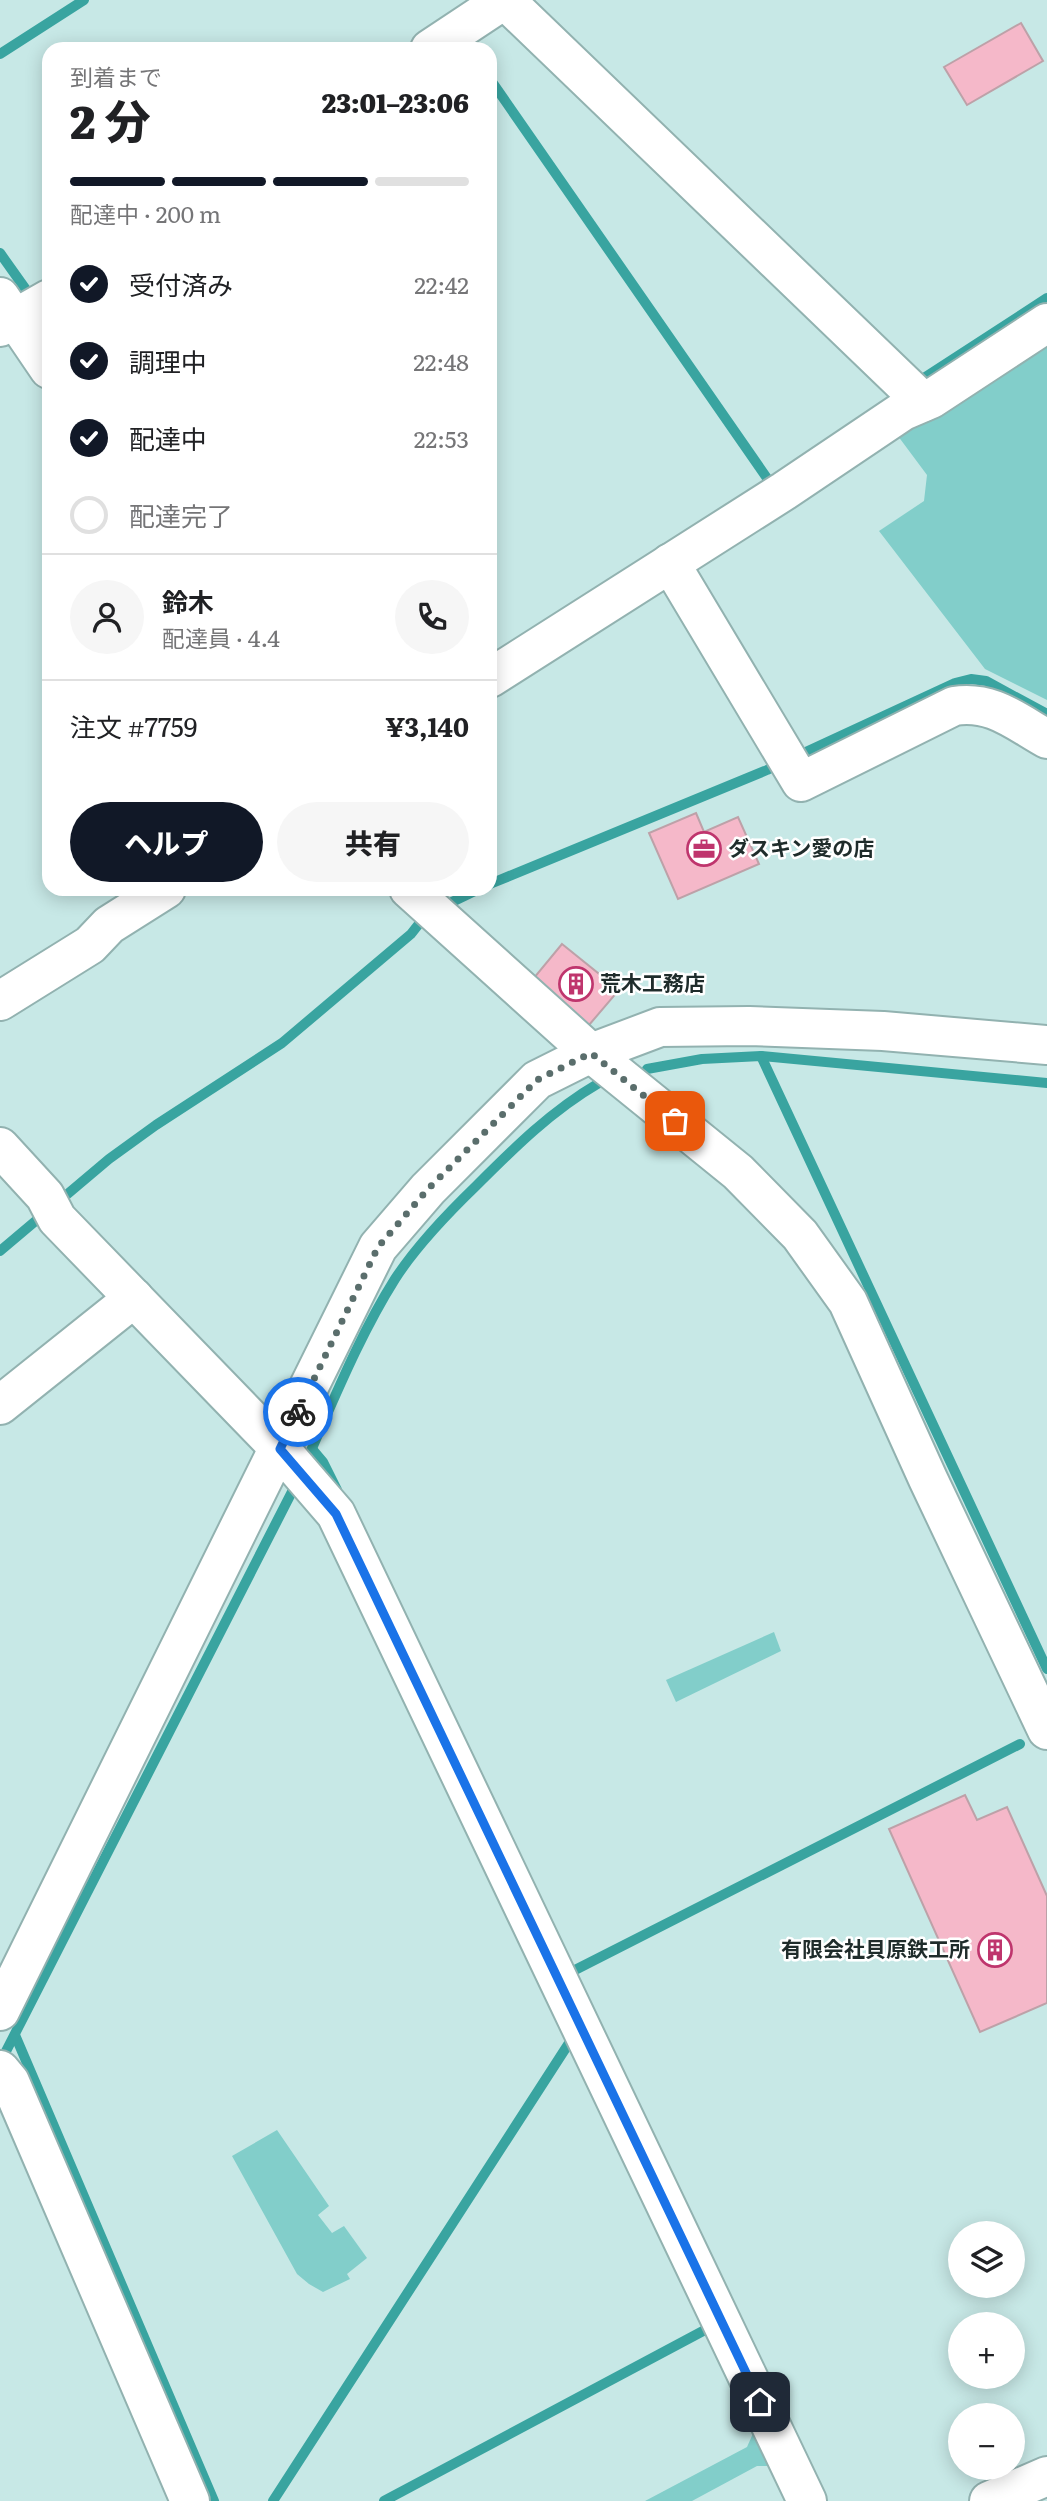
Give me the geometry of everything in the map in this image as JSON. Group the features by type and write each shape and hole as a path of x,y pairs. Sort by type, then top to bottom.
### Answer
{"street":[{"path":"448,37 504,0 923,402"},
{"path":"23,309 42,353"},
{"path":"497,674 903,411 923,402 1047,323"},
{"path":"670,563 801,782 954,706 973,703 993,709 1047,739"},
{"path":"0,1001 90,945 109,925 155,896"},
{"path":"417,896 591,1053 738,1172 800,1235 848,1302 1047,1730"},
{"path":"0,2011 294,1466 378,1247 428,1189 537,1080 591,1053 660,1027 749,1026 883,1031 1047,1045"},
{"path":"0,1147 134,1298 294,1466 336,1514 807,2501"},
{"path":"0,1405 134,1298"},
{"path":"4,2075 190,2501"},
{"path":"989,2501 1047,2476"}],"shaded area":[{"path":"1047,347 1047,700 985,669 879,531 924,501 927,475 895,432 935,419"},
{"path":"774,1632 781,1651 676,1702 666,1680"},
{"path":"277,2130 329,2206 318,2215 332,2233 344,2226 367,2258 347,2274 350,2279 323,2292 297,2274 232,2156"},
{"path":"755,2429 770,2466 757,2466 692,2501 645,2501 747,2447"}],"building":[{"path":"1021,23 1043,61 967,105 944,67"},
{"name":"ダスキン愛の店","path":"696,813 704,832 738,817 759,864 678,899 649,833"},
{"name":"荒木工務店","path":"562,944 619,990 589,1025 533,979"},
{"name":"有限会社貝原鉄工所","path":"965,1795 977,1820 1007,1807 1047,1896 1047,2003 980,2032 889,1829"}],"waterway":[{"path":"0,54 84,0"},
{"path":"497,89 769,481"},
{"path":"0,253 42,312"},
{"path":"924,378 1047,298"},
{"path":"497,881 767,770 955,683 971,679 986,681 1047,714"},
{"path":"452,902 464,896"},
{"path":"0,1251 109,1159 282,1043 411,934 422,920"},
{"path":"761,1056 1047,1669"},
{"path":"647,1069 702,1059 761,1056 1047,1083"},
{"path":"310,1453 371,1321 413,1254 454,1208 519,1144 549,1118 599,1083"},
{"path":"312,1449 323,1462 337,1490"},
{"path":"0,2063 298,1480"},
{"path":"573,1971 1020,1744"},
{"path":"15,2035 214,2501"},
{"path":"273,2501 571,2040"},
{"path":"384,2501 703,2331"}],"way so far":[{"path":"298,1412 378,1247 428,1189 537,1080 591,1053 675,1121"}],"place":[{"name":"ダスキン愛の店","path":"704,849"},
{"name":"荒木工務店","path":"576,984"},
{"name":"有限会社貝原鉄工所","path":"995,1950"}],"route":[{"path":"298,1412 280,1449 336,1514 760,2402"}]}
